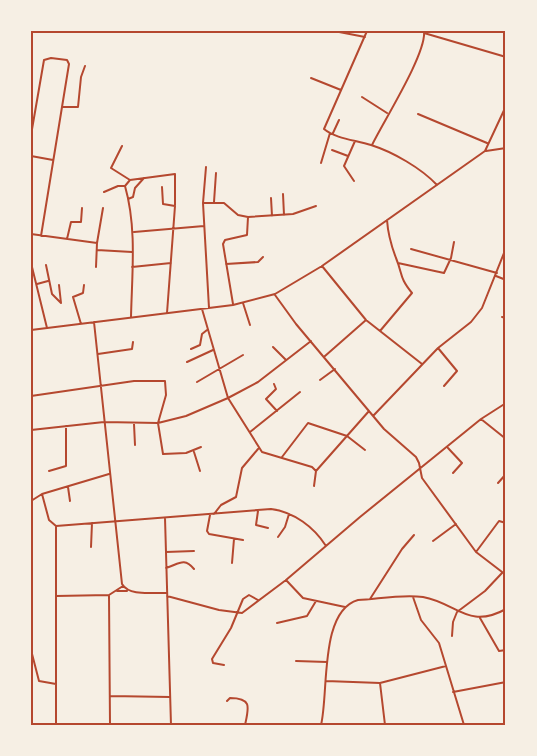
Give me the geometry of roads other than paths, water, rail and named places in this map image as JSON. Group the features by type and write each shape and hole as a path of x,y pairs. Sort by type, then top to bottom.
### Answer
{"street":[{"path":"334,31 365,37"},
{"path":"367,31 324,130 372,145 423,173 437,185"},
{"path":"372,145 387,113 415,64 424,41 424,32 506,57"},
{"path":"31,135 46,58 67,60 69,62 41,236"},
{"path":"62,107 78,107 81,77 85,66"},
{"path":"311,78 341,90"},
{"path":"362,98 387,113"},
{"path":"486,151 506,106"},
{"path":"418,114 488,144"},
{"path":"321,163 331,133 339,120"},
{"path":"354,181 344,167 355,141"},
{"path":"122,146 111,168 130,180 174,174 175,206 167,313"},
{"path":"31,330 233,305 274,294 322,266 486,151 506,148"},
{"path":"332,150 348,156"},
{"path":"31,156 53,160"},
{"path":"206,167 203,203 209,308"},
{"path":"214,202 216,172"},
{"path":"128,199 133,197 135,188 145,178"},
{"path":"125,186 130,180"},
{"path":"104,192 118,186 125,186"},
{"path":"125,186 133,232 131,317"},
{"path":"162,187 163,204 175,206"},
{"path":"283,194 284,215"},
{"path":"271,198 272,216"},
{"path":"203,203 227,204 238,215 248,217 284,215 316,206"},
{"path":"66,239 70,222 81,222 82,208"},
{"path":"96,267 96,243 103,208"},
{"path":"233,305 223,241 247,235 248,217"},
{"path":"380,331 412,294 403,283 400,263 389,242 388,219"},
{"path":"133,232 173,227 204,226"},
{"path":"31,234 96,243"},
{"path":"400,263 444,273 451,258 454,242"},
{"path":"373,416 438,348 468,324 482,308 506,248"},
{"path":"412,249 451,258 506,280"},
{"path":"96,250 132,252"},
{"path":"226,264 258,262 263,257"},
{"path":"31,263 47,328"},
{"path":"132,267 171,263"},
{"path":"46,265 52,295 61,303 59,285"},
{"path":"322,266 366,320 422,364"},
{"path":"37,284 48,281"},
{"path":"81,324 73,298 83,293 84,285"},
{"path":"274,294 373,416 394,440 416,457 420,464 420,471 428,486 476,552 506,575"},
{"path":"243,303 250,325"},
{"path":"202,309 228,398 250,432 258,449 310,465 316,471"},
{"path":"502,317 506,318"},
{"path":"325,356 366,320"},
{"path":"94,322 109,474 123,586 129,591"},
{"path":"191,349 200,345 202,334 207,330"},
{"path":"31,430 104,422 158,423 186,416 228,398 258,382 311,341"},
{"path":"98,354 132,349 134,342"},
{"path":"273,347 286,360"},
{"path":"438,348 457,371 444,386"},
{"path":"187,362 213,350"},
{"path":"197,382 243,354"},
{"path":"320,380 335,369"},
{"path":"31,396 134,381 165,380 166,395 158,423 163,454 193,451 202,447"},
{"path":"274,384 276,388 266,399 277,411"},
{"path":"250,432 300,392"},
{"path":"168,596 237,614 242,613 286,580 481,419 506,402"},
{"path":"314,486 316,471 369,411"},
{"path":"481,419 506,439"},
{"path":"282,457 307,423 347,436 365,450"},
{"path":"134,424 135,446"},
{"path":"49,471 66,466 66,426"},
{"path":"448,447 462,463 453,473"},
{"path":"214,514 221,505 236,496 242,468 258,449"},
{"path":"193,451 200,471"},
{"path":"31,501 42,494 109,474"},
{"path":"498,483 506,474"},
{"path":"68,487 70,501"},
{"path":"42,494 49,520 56,526 271,509 289,514 311,527 326,546"},
{"path":"258,511 256,525 268,528"},
{"path":"278,536 283,530 289,514"},
{"path":"210,515 208,533 243,540"},
{"path":"165,518 171,724 185,725"},
{"path":"476,552 499,521 506,523"},
{"path":"91,547 92,523"},
{"path":"433,541 456,524"},
{"path":"56,526 56,725"},
{"path":"370,600 398,555 414,535"},
{"path":"232,563 234,539"},
{"path":"166,552 194,551"},
{"path":"166,568 181,561 189,563 194,569"},
{"path":"452,636 453,622 458,612 485,591 502,573"},
{"path":"286,580 300,595 316,601 345,607"},
{"path":"56,596 109,595 123,586"},
{"path":"117,591 167,592"},
{"path":"109,595 110,725"},
{"path":"224,665 213,663 212,659 245,596 250,595 258,600"},
{"path":"413,597 421,620 439,643 464,725"},
{"path":"322,725 327,662 335,624 345,607 353,602 413,597 431,599 458,612 480,618 506,608"},
{"path":"277,623 307,616 316,601"},
{"path":"480,618 499,651 506,650"},
{"path":"31,650 33,668 40,683 56,684"},
{"path":"296,661 327,662"},
{"path":"326,681 380,683 446,666"},
{"path":"454,692 506,682"},
{"path":"380,683 385,725"},
{"path":"110,696 170,697"},
{"path":"227,701 230,698 241,698 248,704 245,725"}]}
